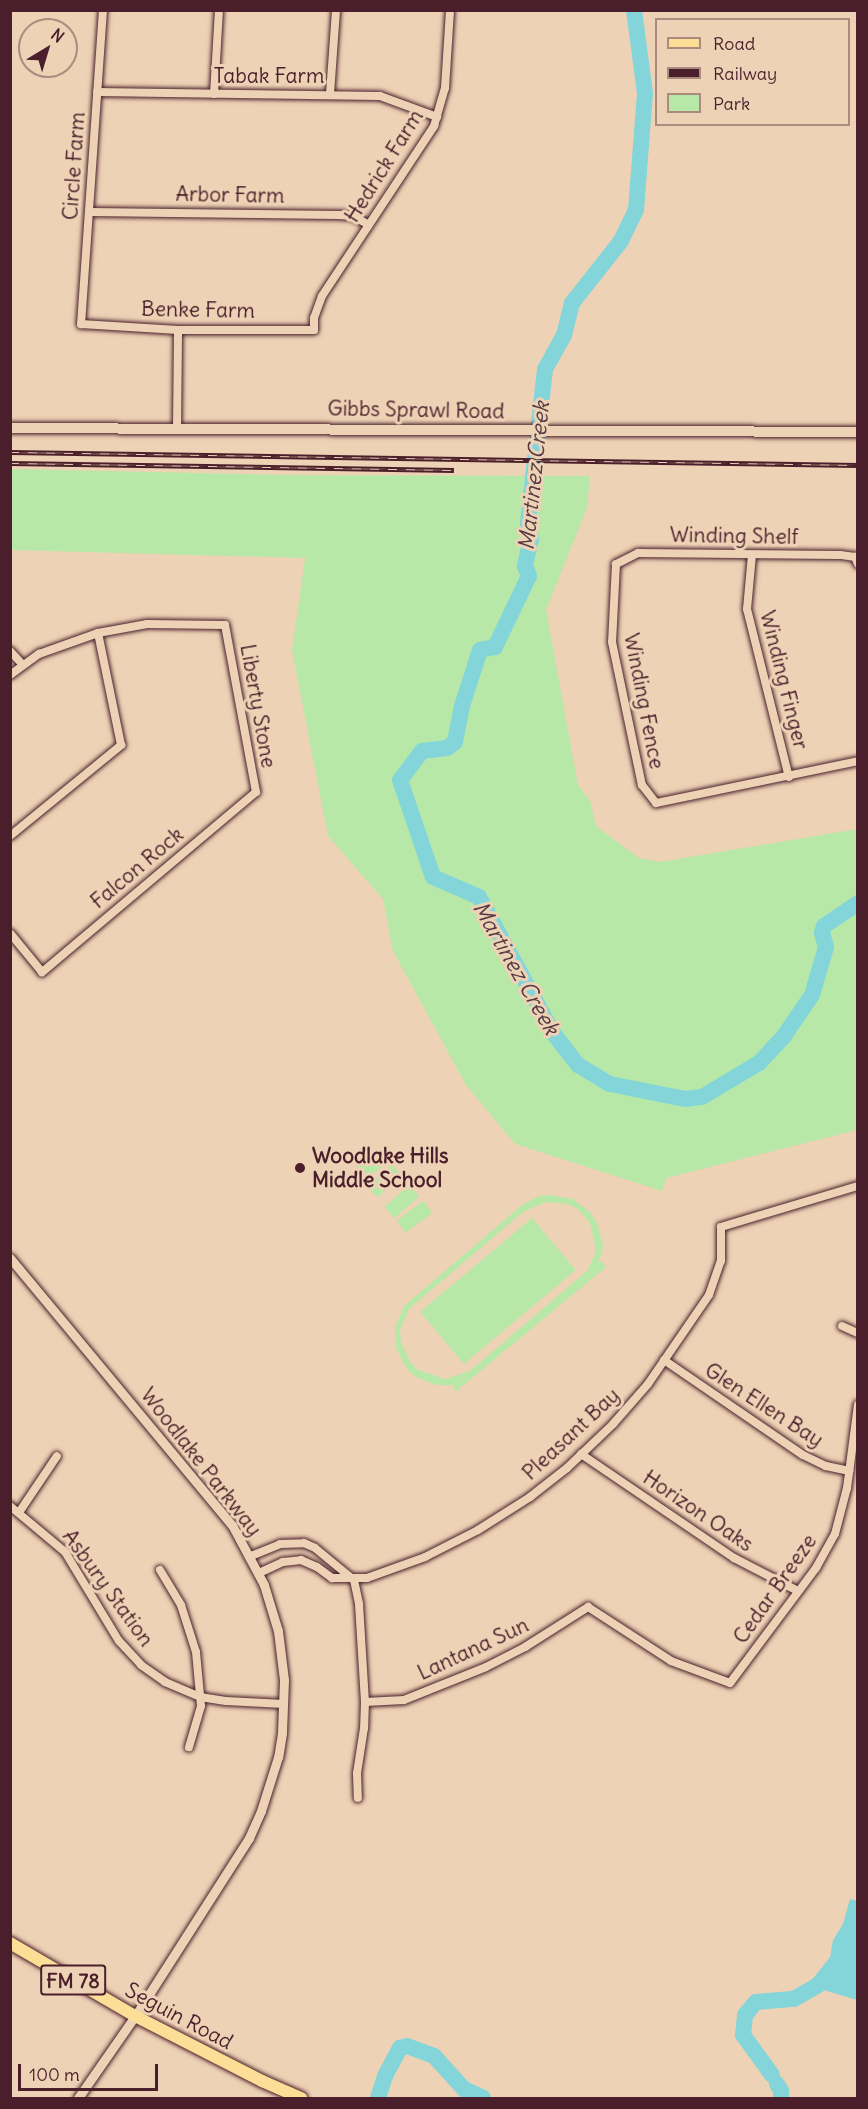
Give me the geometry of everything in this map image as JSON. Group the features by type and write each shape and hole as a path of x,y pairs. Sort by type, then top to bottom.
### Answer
{"main road":[{"name":"Gibbs Sprawl Road","path":"10,428 858,432"},
{"name":"Seguin Road","path":"10,1943 135,2016 262,2081 301,2098"}],"street":[{"name":"Circle Farm","path":"81,324 103,10"},
{"path":"214,94 219,10"},
{"path":"330,94 336,10"},
{"name":"Hedrick Farm","path":"314,330 314,318 322,296 427,139 437,117 446,88 450,10"},
{"name":"Tabak Farm","path":"97,92 330,94 389,97 437,117"},
{"name":"Arbor Farm","path":"89,212 339,215 353,216 369,225"},
{"name":"Benke Farm","path":"81,324 178,330 314,330"},
{"path":"177,429 178,330"},
{"name":"Winding Shelf","path":"616,564 638,553 840,555 856,561"},
{"name":"Winding Finger","path":"752,555 747,609 789,777"},
{"name":"Winding Fence","path":"616,564 612,642 616,672 642,785 656,803 789,777"},
{"name":"Liberty Stone","path":"98,633 147,624 225,625 256,792"},
{"path":"10,675 39,654 98,633 121,745 10,836"},
{"path":"10,651 23,665"},
{"path":"789,777 858,761"},
{"name":"Falcon Rock","path":"10,933 42,972 256,792"},
{"name":"Pleasant Bay","path":"309,1563 332,1578 354,1580 380,1575 424,1557 478,1530 530,1497 613,1424 664,1360 709,1295 717,1278 721,1261 721,1227 858,1186"},
{"name":"Woodlake Parkway","path":"10,1258 218,1506 251,1556 278,1631 284,1680 282,1733 271,1783 249,1838 135,2016 78,2098"},
{"path":"842,1326 858,1333"},
{"name":"Glen Ellen Bay","path":"664,1360 803,1455 826,1466 849,1470"},
{"name":"Cedar Breeze","path":"588,1607 671,1661 729,1683 826,1552 835,1534 849,1470 858,1405"},
{"name":"Horizon Oaks","path":"581,1454 734,1558 798,1591"},
{"path":"20,1511 57,1456"},
{"name":"Asbury Station","path":"10,1506 20,1511 64,1552 119,1641 141,1665 165,1682 200,1697 284,1704"},
{"path":"251,1556 290,1542 315,1548 354,1580 359,1604 365,1702 364,1728 357,1773 358,1798"},
{"path":"259,1573 283,1562 301,1560 309,1563 315,1548"},
{"path":"160,1569 181,1605 196,1652 200,1697 199,1716 189,1747"},
{"name":"Lantana Sun","path":"365,1702 404,1700 468,1675 525,1647 588,1607"}],"green space":[{"path":"11,469 285,475 590,476 587,508 546,610 578,785 590,801 596,826 639,858 660,862 857,829 857,1130 666,1178 662,1191 515,1144 466,1085 393,951 383,899 328,836 292,650 305,558 11,550"},
{"path":"379,1148 389,1160 364,1181 354,1169"},
{"path":"392,1164 402,1176 377,1197 367,1185"},
{"path":"409,1185 419,1196 395,1218 384,1207"},
{"path":"550,1195 573,1199 591,1213 597,1223 603,1245 599,1263 602,1261 606,1267 455,1392 453,1385 436,1385 416,1377 406,1368 396,1348 395,1327 404,1306 522,1205 539,1196","holes":["546,1202 568,1204 578,1209 590,1223 596,1251 588,1270 470,1371 445,1379 418,1370 410,1362 401,1342 400,1330 409,1309 523,1212"]},
{"path":"423,1201 432,1213 406,1233 397,1221"},
{"path":"532,1218 576,1270 464,1364 420,1312"}],"water":[{"path":"850,1899 857,1901 857,2000 817,1988 829,1964 833,1940 843,1924"}],"waterway":[{"name":"Martinez Creek","path":"634,10 645,93 636,210 621,241 572,303 564,335 545,369 528,523 531,539 525,566 529,576 495,647 480,650 462,706 455,742 447,748 422,751 400,780 433,877 479,897 553,1033 578,1065 610,1084 685,1099 702,1097 759,1063 784,1036 812,995 826,947 822,933 824,926 858,903"},
{"name":"Martinez Creek","path":"772,2075 743,2035 745,2015 756,2002 794,1999 818,1985 858,1935"},
{"name":"Martinez Creek","path":"378,2098 385,2076 400,2048 407,2046 434,2056 464,2089 483,2098"},
{"name":"Martinez Creek","path":"777,2084 781,2091 781,2098"}],"railway":[{"path":"10,452 858,465"},
{"path":"10,463 454,470"}],"place":[{"name":"Woodlake Hills Middle School","path":"300,1168"}]}
